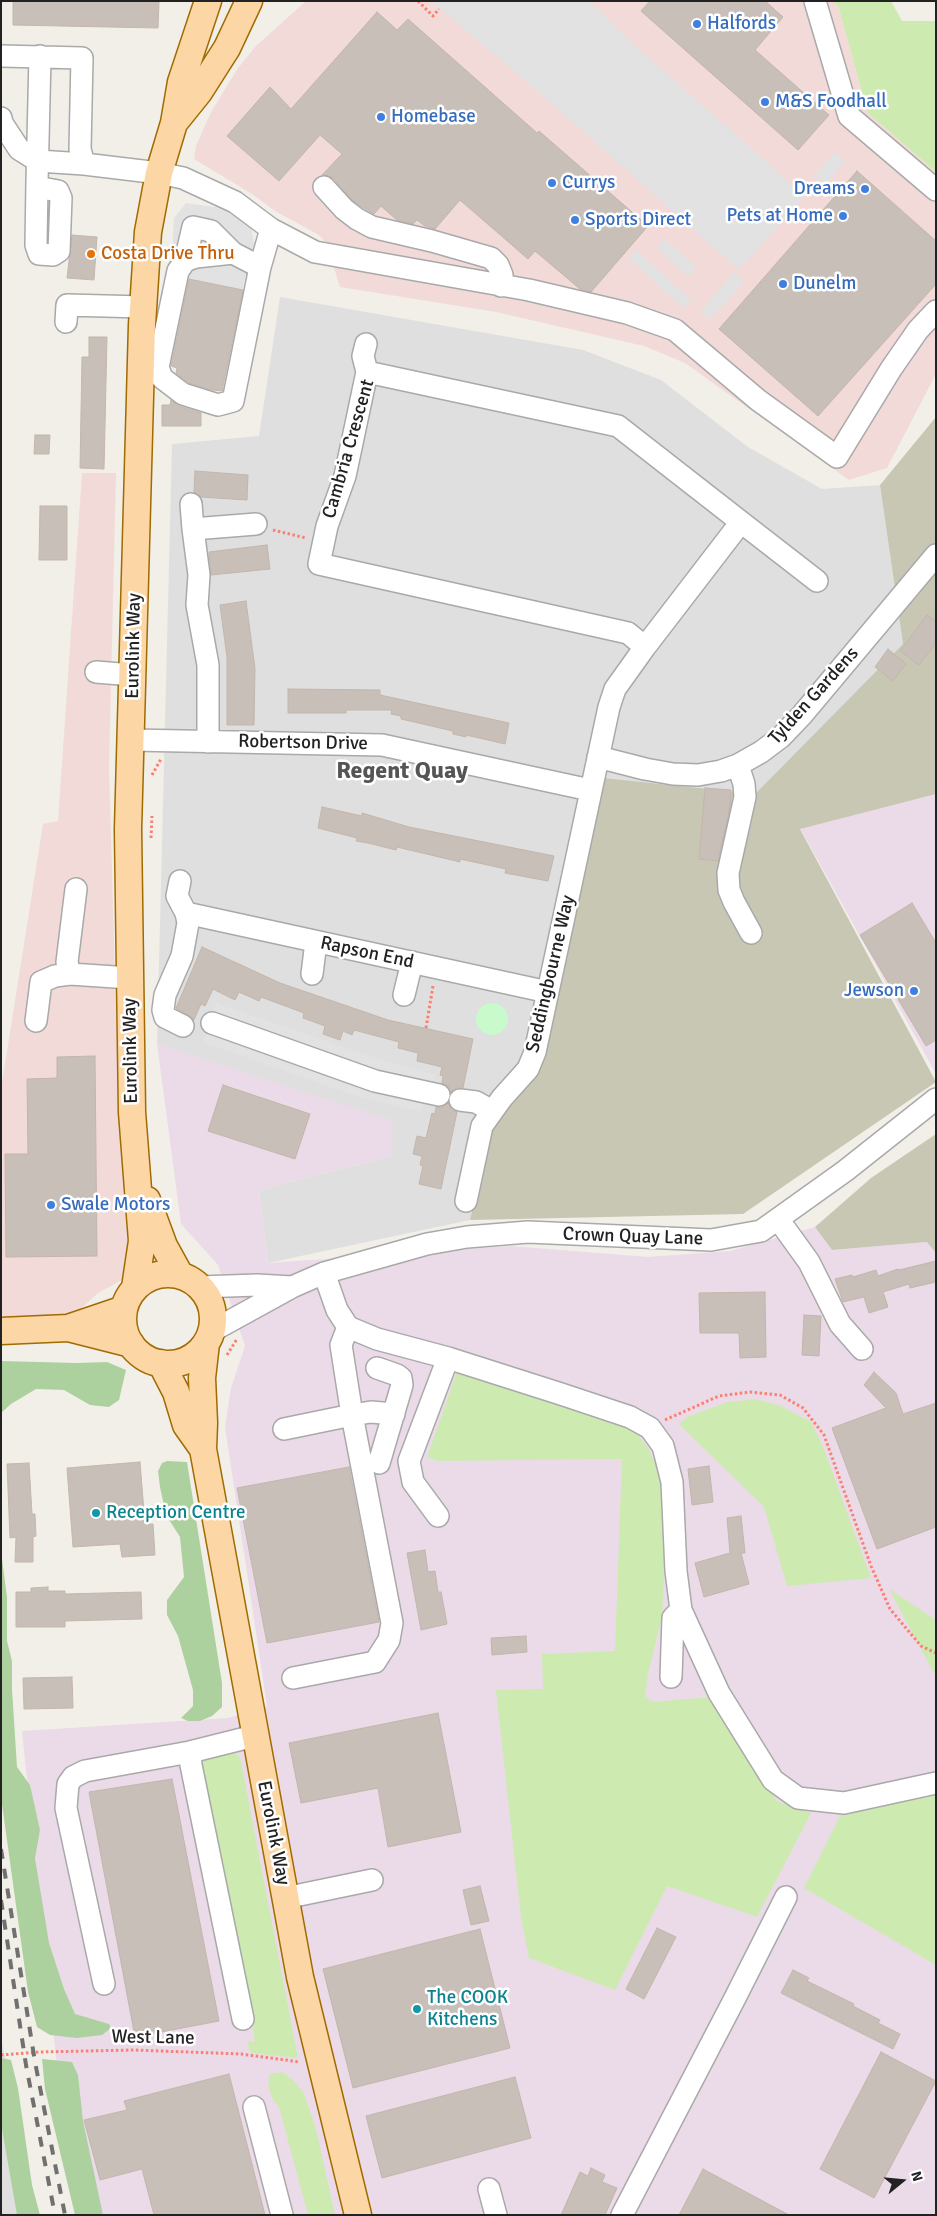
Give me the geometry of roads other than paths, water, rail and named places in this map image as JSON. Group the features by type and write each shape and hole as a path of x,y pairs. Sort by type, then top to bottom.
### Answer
{"main road":[{"name":"Eurolink Way","path":"130,1299 142,1241 132,1112 128,829 143,307 148,232 159,173 174,123 181,82 208,1"},
{"name":"Eurolink Way","path":"174,123 200,92 222,55 248,1"},
{"name":"Eurolink Way","path":"136,1172 164,1246 190,1281"},
{"path":"68,1328 130,1299 145,1280 156,1275 168,1273 190,1281 208,1296 214,1319 209,1337 198,1353 187,1360 174,1364 161,1363 139,1353 131,1344 126,1333 130,1299"},
{"path":"1,1330 68,1328 131,1344"},
{"name":"Eurolink Way","path":"209,1337 202,1378 203,1449 254,1736 304,1995 358,2215"},
{"name":"Eurolink Way","path":"161,1363 176,1392 186,1425 203,1449"}],"street":[{"path":"815,1 849,116 936,190"},
{"path":"1,56 82,58 80,149 84,164"},
{"path":"37,171 40,56"},
{"path":"1,118 2,123 19,149 37,171"},
{"path":"37,171 84,164 159,173 183,178 235,202 271,229 315,252 529,290 627,313 675,330 758,400 837,457 891,369 918,330 936,311"},
{"path":"324,187 344,209 372,227 432,241 491,258 498,265 502,275 500,286"},
{"path":"182,394 162,378 158,367 178,271 184,261 193,227 211,230 233,253 260,267"},
{"path":"140,392 182,394 218,405 233,401 260,267 271,229"},
{"path":"184,261 196,257 233,253"},
{"path":"66,322 66,305 143,307"},
{"path":"366,344 363,356 367,372"},
{"name":"Cambria Crescent","path":"645,647 628,633 319,564 327,526 346,476 367,372 618,426 817,581"},
{"path":"191,504 198,575 198,605 208,665 208,742"},
{"path":"590,790 615,689 741,522"},
{"path":"193,529 256,524"},
{"name":"Tylden Gardens","path":"598,757 673,774 698,775 721,771 738,765 761,752 781,737 802,716 936,555"},
{"path":"96,672 133,675"},
{"name":"Robertson Drive","path":"132,740 382,745 590,790"},
{"path":"738,765 744,784 745,797 728,873 729,890 751,933"},
{"name":"Seddingbourne Way","path":"466,1201 477,1142 482,1126 492,1111 528,1069 535,1052 590,790"},
{"path":"180,881 178,896 186,913 188,923 182,956 165,995 163,1010 165,1017 183,1026"},
{"path":"70,974 67,962 76,889"},
{"name":"Rapson End","path":"186,913 548,992"},
{"path":"312,974 316,942"},
{"path":"404,995 412,962"},
{"path":"36,1021 40,982 55,976 70,974 130,978"},
{"path":"212,1023 375,1081 439,1095"},
{"name":"Crown Quay Lane","path":"209,1337 292,1287 324,1273 427,1244 466,1237 528,1232 711,1240 761,1231 845,1171 936,1099"},
{"path":"460,1100 476,1102 492,1111"},
{"path":"778,1219 809,1262 840,1324 862,1349"},
{"path":"324,1273 337,1310 348,1327 377,1339 448,1358 617,1413 650,1428 662,1446 672,1482 676,1571 681,1610 719,1693 751,1748 773,1780 798,1798 844,1803 936,1783"},
{"name":"Crown Quay Lane","path":"190,1281 292,1287"},
{"path":"293,1678 376,1662 389,1640 392,1623 352,1415 341,1344 348,1327"},
{"path":"438,1516 413,1482 409,1461 448,1358"},
{"path":"378,1368 401,1378 402,1385 379,1463"},
{"path":"284,1429 371,1412 394,1414"},
{"path":"671,1677 673,1618 681,1610"},
{"path":"104,1984 66,1808 68,1784 73,1777 85,1771 190,1752 254,1736"},
{"path":"190,1752 191,1765 243,2019"},
{"path":"285,1898 372,1880"},
{"path":"628,2212 786,1897"},
{"path":"254,2107 282,2215"},
{"path":"489,2189 496,2215"}],"railway":[{"path":"1,1849 35,2062 65,2215"},
{"path":"1,1900 26,2065 55,2215"}],"place":[{"name":"Halfords","path":"697,24"},
{"name":"M&S Foodhall","path":"765,102"},
{"name":"Homebase","path":"381,117"},
{"name":"Currys","path":"552,183"},
{"name":"Dreams","path":"865,189"},
{"name":"Pets at Home","path":"843,216"},
{"name":"Sports Direct","path":"575,220"},
{"name":"Costa Drive Thru","path":"91,254"},
{"name":"Dunelm","path":"783,284"},
{"name":"Jewson","path":"914,991"},
{"name":"Swale Motors","path":"51,1205"},
{"name":"Reception Centre","path":"96,1513"},
{"name":"The COOK Kitchens","path":"417,2009"}],"district":[{"name":"Regent Quay","path":"402,772"}]}
